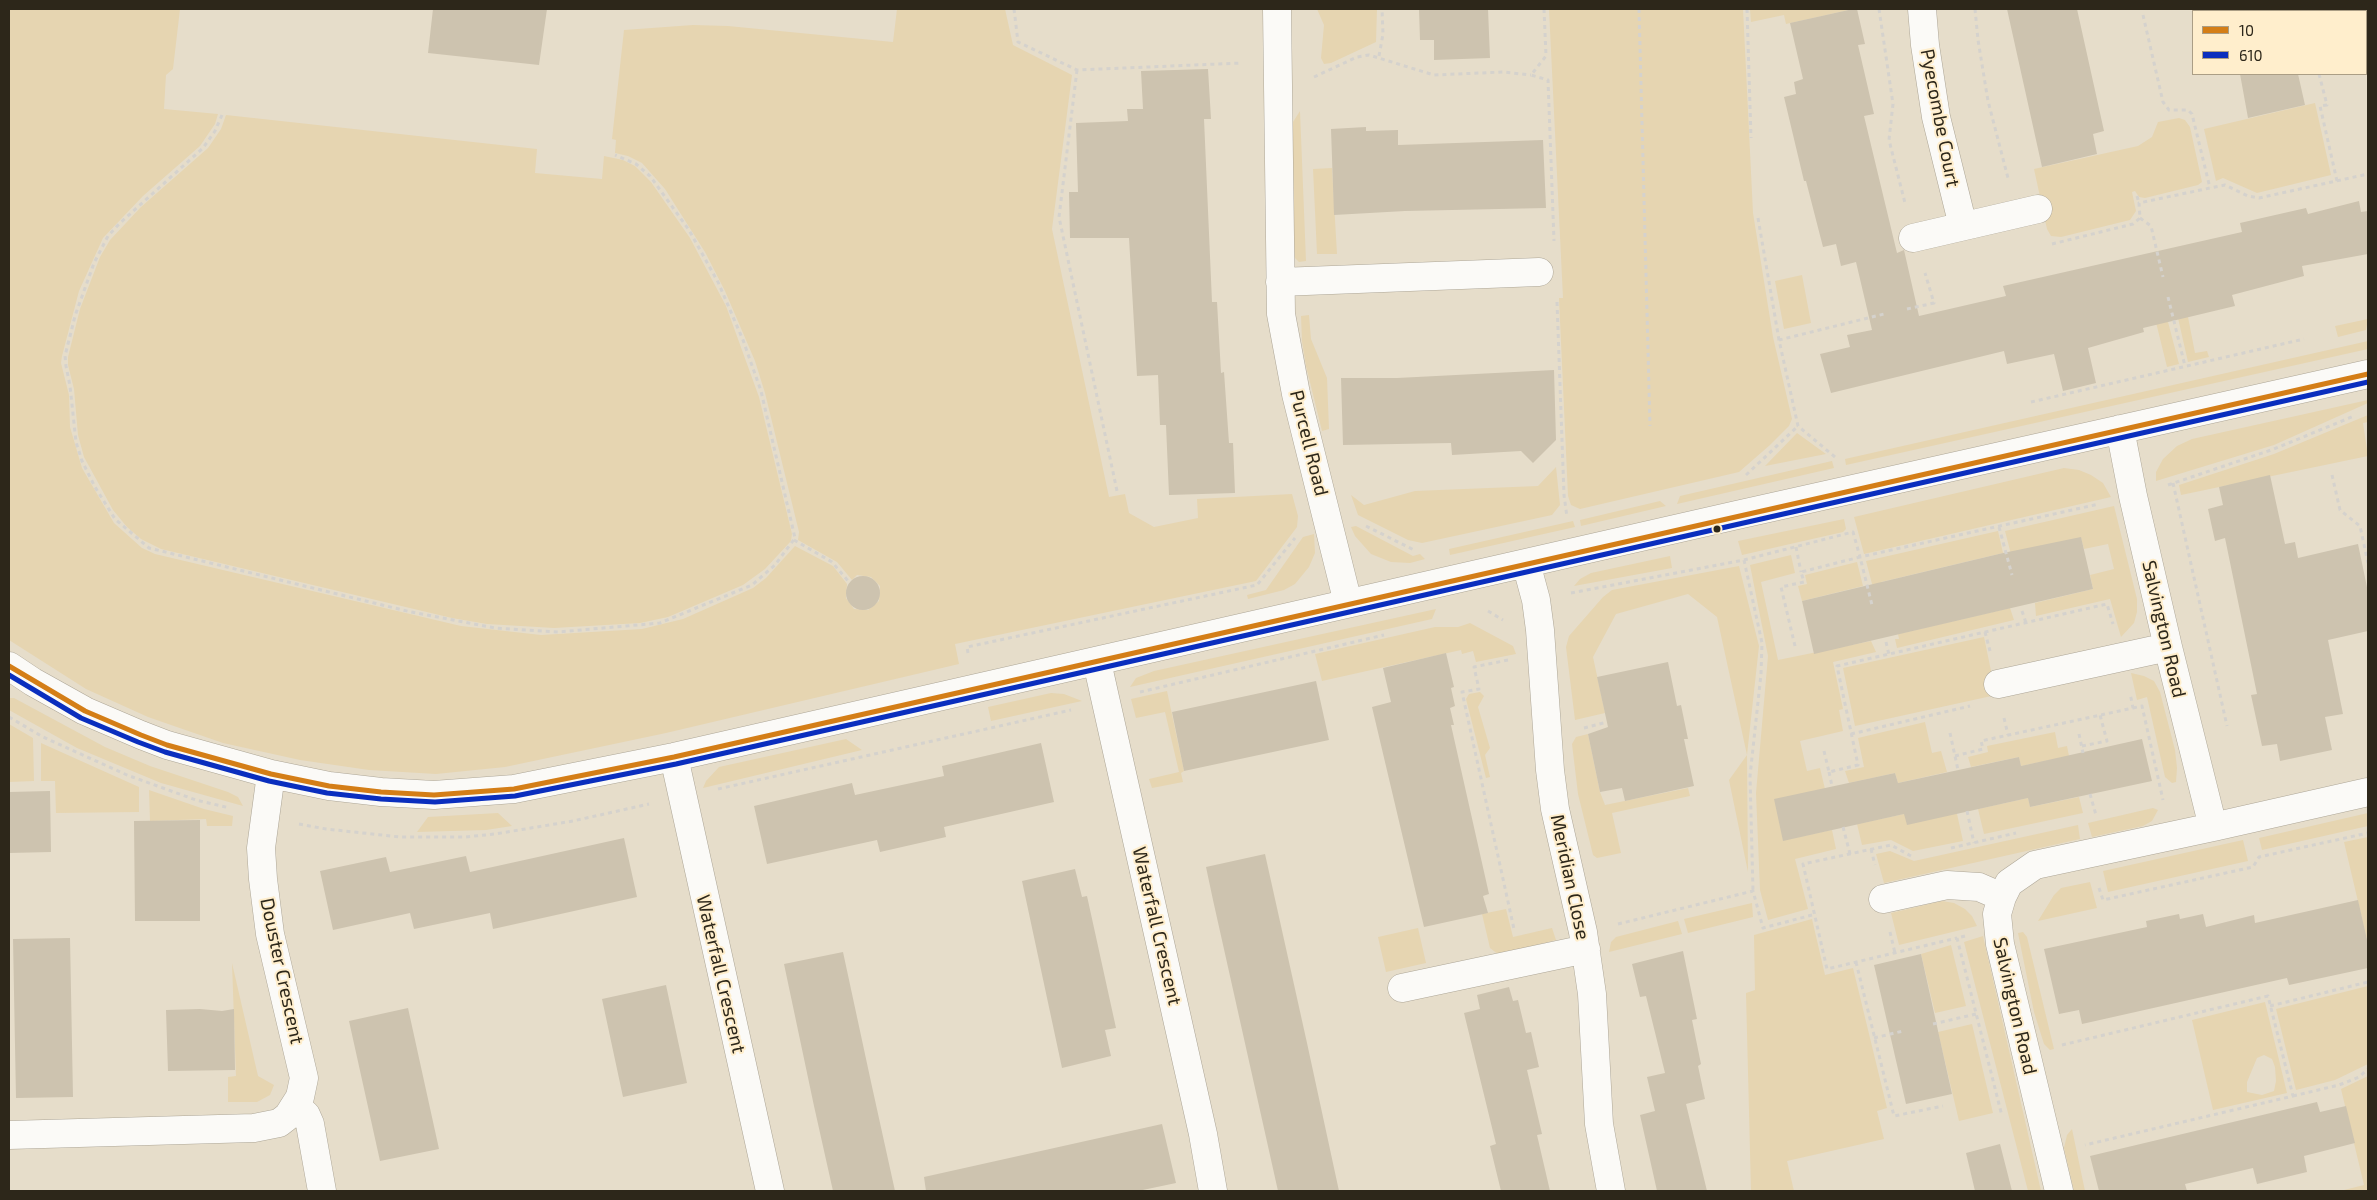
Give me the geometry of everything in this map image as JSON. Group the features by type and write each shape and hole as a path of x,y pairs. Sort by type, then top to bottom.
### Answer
{"street":[{"name":"Purcell Road","path":"1277,9 1282,314 1293,378 1348,603"},
{"name":"Pyecombe Court","path":"1922,9 1924,45 1936,117 1963,226"},
{"path":"1913,238 2038,209"},
{"path":"1280,282 1539,272"},
{"path":"9,666 78,707 141,736 271,774 372,791 458,794 539,785 674,757 1097,662 1348,603 2368,374"},
{"name":"Salvington Road","path":"2120,429 2133,496 2168,647 2213,827"},
{"name":"Meridian Close","path":"1526,563 1536,600 1540,630 1550,770 1556,809 1586,949 1592,994 1599,1124 1611,1191"},
{"path":"1998,684 2168,647"},
{"name":"Waterfall Crescent","path":"1097,662 1203,1134 1214,1191"},
{"name":"Waterfall Crescent","path":"674,757 770,1191"},
{"name":"Douster Crescent","path":"9,1135 254,1128 279,1123 296,1106 303,1088 303,1068 270,934 263,879 261,848 271,774"},
{"name":"Salvington Road","path":"2059,1191 2000,944 1998,914 2002,897 2009,883 2035,865 2249,820 2368,792"},
{"path":"1883,899 1947,885 1979,887 1991,890 2002,897"},
{"path":"1402,988 1586,949"},
{"path":"296,1106 306,1115 310,1124 322,1191"}],"path":[{"path":"1014,9 1018,42 1077,70 1278,61"},
{"path":"1379,56 1383,34 1382,9"},
{"path":"1639,9 1650,426"},
{"path":"1747,9 1751,138"},
{"path":"1879,9 1893,104 1889,140 1922,274 1926,273 1934,303 1907,309"},
{"path":"1975,9 1988,102 2007,179 2030,173 2047,245 2128,226 2140,218"},
{"path":"2143,15 2163,102 2169,110 2188,110 2192,114 2210,188"},
{"path":"1314,77 1363,55 1379,56 1434,75 1503,72 1531,75"},
{"path":"1077,70 1059,217 1117,492"},
{"path":"2320,75 2327,105 2320,106 2336,181"},
{"path":"222,115 215,131 196,156 120,223 108,236 94,263 81,297 66,356 76,442 82,462 109,511 122,527 144,546 165,553 452,621 494,628 558,632 634,627 669,620 752,585 768,572 794,540 796,534 764,400 748,353 721,290 689,230 650,176 636,164 615,155"},
{"path":"2139,203 2225,186 2254,198 2368,174"},
{"path":"2137,196 2140,218"},
{"path":"1758,218 1779,340 1798,426 1835,457 1853,532"},
{"path":"2140,218 2151,226 2163,277"},
{"path":"2168,297 2185,366"},
{"path":"1779,340 1884,314"},
{"path":"2032,402 2304,340"},
{"path":"1753,475 1744,477 1798,426"},
{"path":"1826,459 1845,454"},
{"path":"2332,475 2340,510 2360,526 2368,563"},
{"path":"2173,483 2229,734"},
{"path":"1558,519 1576,515"},
{"path":"1186,599 1257,585 1299,534 1351,519 1417,551"},
{"path":"1999,527 2012,575"},
{"path":"794,540 832,562 849,582"},
{"path":"1795,646 1781,587 1804,582 1796,547"},
{"path":"1801,572 1860,557 1872,605"},
{"path":"1744,560 1762,644 1761,674 1750,776 1753,891"},
{"path":"2022,610 2026,623"},
{"path":"1886,642 1888,654"},
{"path":"1851,734 1973,706"},
{"path":"2133,708 2142,706 2163,800"},
{"path":"2082,746 2106,741 2100,715"},
{"path":"1950,734 1958,770"},
{"path":"2079,734 2083,753"},
{"path":"1829,772 1832,786"},
{"path":"2090,794 2096,815"},
{"path":"1967,811 1974,843"},
{"path":"2249,820 2259,858"},
{"path":"1843,827 1850,854"},
{"path":"1856,962 1894,1116 1944,1106"},
{"path":"2270,1006 2368,982"},
{"path":"2058,1046 2268,996 2293,1096"},
{"path":"1933,1024 1976,1014"},
{"path":"1874,1038 1903,1031"},
{"path":"2082,1146 2339,1085 2359,1077 2368,1069"}],"shaded area":[{"path":"9,9 180,9 173,69 166,75 164,109 218,114 215,124 200,146 143,196 103,238 79,291 62,356 61,363 69,395 70,427 82,468 114,523 142,548 155,554 461,626 541,635 642,629 683,619 753,588 766,578 795,546 833,566 847,584 846,598 854,609 868,610 879,601 880,586 871,577 857,575 852,580 837,562 798,540 799,532 765,393 755,361 725,291 705,252 665,189 642,163 628,156 615,153 616,140 612,139 624,30 693,25 728,26 893,42 897,9 1005,9 1013,45 1072,75 1052,229 1109,497 1125,494 1129,513 1154,527 1198,518 1197,499 1292,494 1298,516 1297,527 1256,581 955,644 959,664 666,733 505,767 436,774 369,770 300,760 223,743 148,717 86,689 9,640"},
{"path":"1317,9 1377,9 1376,42 1331,63 1324,64 1321,58 1324,25"},
{"path":"1549,9 1743,9 1753,213 1773,337 1792,419 1789,426 1770,445 1739,472 1580,509 1571,505 1568,496 1559,298 1563,298"},
{"path":"1750,9 1853,9 1786,24 1784,15 1751,22"},
{"path":"2315,103 2331,175 2257,193 2223,178 2216,181 2204,129"},
{"path":"1300,111 1306,261 1299,262 1292,255 1293,122"},
{"path":"226,115 537,149 535,173 602,179 604,156 623,160 635,166 651,182 690,238 726,306 759,397 792,534 791,541 765,569 743,585 668,617 640,623 554,628 487,624 452,618 161,549 141,539 127,527 113,510 84,457 78,435 74,389 68,357 80,309 100,257 110,240 141,207 208,148 221,129"},
{"path":"2179,118 2185,120 2190,127 2202,182 2198,185 2145,198 2139,197 2135,191 2132,192 2136,211 2130,220 2061,237 2051,236 2047,229 2034,169 2138,146 2152,137 2158,122"},
{"path":"1332,168 1337,254 1317,254 1313,169"},
{"path":"1802,275 1811,323 1784,329 1775,281"},
{"path":"2173,296 2188,317 2195,353 2207,351 2209,357 2188,362"},
{"path":"2162,299 2179,364 2167,367 2151,302"},
{"path":"1309,315 1311,339 1327,378 1329,429 1322,431 1306,366 1302,341 1301,316"},
{"path":"2368,319 2366,330 2338,337 2335,326"},
{"path":"2368,341 2368,349 1846,465 1845,459"},
{"path":"2368,400 2368,403 2274,445 2156,481 2156,472 2163,459 2177,446 2192,439"},
{"path":"2368,415 2368,422 2363,423 2368,456 2181,495 2179,485 2274,454"},
{"path":"1797,433 1826,454 1765,466"},
{"path":"1832,461 1834,468 1677,504 1680,496"},
{"path":"1556,467 1560,505 1552,515 1422,543 1408,540 1358,515 1351,495 1364,505 1415,491 1538,486"},
{"path":"2064,468 2079,470 2091,475 2103,483 2111,497 1864,554 1854,517"},
{"path":"1660,501 1666,506 1581,526 1580,520"},
{"path":"2114,506 2137,599 2137,612 2134,623 2121,637 2110,599 2036,616 2035,603 2093,589 2090,575 2114,569 2108,544 2084,549 2081,538 2016,574 2005,531"},
{"path":"1844,519 1846,529 1843,532 1742,555 1738,541"},
{"path":"1573,521 1575,527 1450,555 1449,549"},
{"path":"1356,526 1413,556 1420,554 1425,559 1410,563 1391,562 1371,554 1355,536 1351,527"},
{"path":"1998,531 2003,553 1881,582 1886,601 1877,603 1866,561"},
{"path":"1314,534 1315,553 1309,567 1295,584 1284,590 1248,599 1247,595 1266,590 1303,537"},
{"path":"1791,555 1795,573 1761,582 1778,660 1871,641 1876,652 1833,662 1843,709 1839,710 1843,731 1800,741 1807,771 1820,768 1825,789 1783,840 1832,830 1836,849 1795,859 1808,909 1768,920 1760,890 1756,793 1768,656 1750,565"},
{"path":"1670,556 1672,568 1574,586 1580,579 1591,573"},
{"path":"1857,562 1863,586 1802,601 1798,586 1807,584 1805,575"},
{"path":"1739,566 1759,646 1747,755 1717,617 1688,594 1616,614 1593,657 1605,713 1575,720 1566,647 1569,636 1603,597 1612,590"},
{"path":"2010,608 2014,620 1897,648 1895,639 1899,639 1898,634"},
{"path":"1436,609 1432,619 1130,687 1136,678 1154,671"},
{"path":"1470,623 1513,646 1516,654 1476,662 1473,651 1462,654 1461,650 1322,681 1315,654 1435,627 1458,627"},
{"path":"1984,637 1996,695 1855,726 1843,668"},
{"path":"2131,673 2154,681 2160,692 2175,750 2176,782 2172,783 2165,777 2147,697 2137,700"},
{"path":"1167,691 1184,771 1181,773 1183,782 1152,788 1149,779 1179,772 1165,712 1136,718 1131,699"},
{"path":"1480,692 1484,696 1478,707 1490,748 1485,755 1490,777 1486,778 1466,699 1469,694"},
{"path":"1051,693 1064,694 1082,701 991,721 988,707"},
{"path":"9,698 14,698 105,747 150,766 228,792 238,797 243,806 161,783 77,748 9,710"},
{"path":"1925,722 1932,753 1941,751 1947,772 1898,783 1895,773 1849,783 1845,771 1864,767 1858,738"},
{"path":"9,724 33,738 34,781 9,782"},
{"path":"2055,732 2058,748 2067,746 2069,756 2021,766 2019,757 1971,767 1968,757 1988,752 1987,746"},
{"path":"1588,734 1600,792 1605,805 1688,788 1690,796 1612,813 1621,853 1597,858 1593,855 1578,794 1572,744 1576,737"},
{"path":"846,739 862,750 703,788 706,781 719,767"},
{"path":"41,743 139,787 139,812 56,813 55,781 41,781"},
{"path":"1747,755 1748,872 1729,780"},
{"path":"149,790 204,809 233,816 232,826 207,826 206,819 150,821"},
{"path":"2079,797 2083,813 1984,834 1978,809 2028,798 2030,807"},
{"path":"2153,808 2158,810 2152,821 2143,826 2092,837 2088,823"},
{"path":"498,813 512,826 486,830 417,832 428,817"},
{"path":"2368,813 2368,826 2262,850 2259,838"},
{"path":"1904,814 1957,814 1963,841 1913,851 1891,840 1862,845 1857,824"},
{"path":"2078,825 2080,839 1884,883 1876,854 1890,851 1914,861"},
{"path":"2368,837 2368,944 2344,842"},
{"path":"2243,840 2248,861 2108,892 2103,871"},
{"path":"2090,882 2097,908 2038,921 2054,895 2061,888"},
{"path":"1942,901 1954,903 1965,909 1972,916 1977,926 1899,945 1891,913"},
{"path":"1752,903 1753,917 1688,933 1684,919"},
{"path":"1506,909 1513,937 1552,928 1556,940 1499,955 1490,948 1482,914"},
{"path":"1812,919 1825,975 1853,968 1887,1108 1877,1111 1884,1139 1787,1161 1794,1191 1751,1191 1746,993 1755,990 1754,935"},
{"path":"1678,921 1682,934 1609,952 1611,942 1616,937"},
{"path":"1418,928 1426,963 1386,972 1378,937"},
{"path":"2023,932 2027,937 2054,1049 2050,1050 2044,1044 2034,1012 2018,933"},
{"path":"1983,936 2041,1191 2028,1191 1964,942"},
{"path":"1951,945 1966,1006 1935,1013 1921,954"},
{"path":"232,963 258,1076 274,1085 270,1095 257,1102 228,1102 228,1077 236,1076"},
{"path":"2368,986 2368,1064 2335,1080 2296,1090 2276,1009"},
{"path":"2265,1002 2287,1093 2213,1110 2192,1020","holes":["2264,1055 2272,1059 2275,1067 2276,1081 2274,1091 2262,1095 2247,1092 2247,1082 2257,1058"]},
{"path":"1972,1024 1993,1113 1959,1121 1938,1032"},
{"path":"2368,1076 2368,1191 2340,1191 2364,1185 2341,1089"},
{"path":"2072,1129 2085,1191 2074,1191 2064,1148 2067,1135"}],"building":[{"path":"433,9 547,9 539,65 428,53"},
{"path":"1419,9 1488,9 1490,58 1434,60 1434,40 1420,40"},
{"path":"1857,9 1865,44 1858,45 1874,114 1864,116 1897,253 1904,250 1919,316 2006,296 2003,286 2242,232 2240,223 2306,208 2308,214 2359,201 2361,212 2368,211 2368,254 2302,266 2304,276 2232,295 2235,306 2143,328 2144,332 2088,348 2096,383 2063,391 2054,354 2007,364 2004,351 1831,393 1820,354 1850,347 1847,335 1872,330 1856,262 1841,266 1836,244 1823,247 1806,181 1804,181 1784,97 1796,94 1794,82 1803,79 1790,23"},
{"path":"2007,9 2077,9 2104,131 2093,134 2097,154 2042,167"},
{"path":"1208,69 1211,119 1204,119 1212,302 1217,302 1221,373 1224,372 1229,443 1233,443 1235,493 1169,495 1166,425 1160,425 1158,375 1137,376 1129,238 1070,238 1069,192 1078,192 1076,123 1128,121 1127,109 1143,109 1141,71"},
{"path":"2240,75 2298,75 2305,105 2248,118"},
{"path":"1366,127 1366,131 1398,130 1398,145 1543,140 1546,208 1405,211 1334,215 1331,129"},
{"path":"1554,370 1556,440 1533,463 1521,451 1452,455 1451,443 1343,445 1341,378 1397,378"},
{"path":"2270,475 2285,544 2295,542 2298,558 2358,544 2368,592 2368,631 2328,640 2343,714 2325,717 2332,750 2280,761 2277,744 2262,746 2251,695 2257,694 2225,538 2215,541 2208,509 2223,505 2219,487"},
{"path":"2081,537 2093,589 1814,654 1802,601 2003,553"},
{"path":"863,576 870,577 875,581 879,586 879,600 875,605 870,609 863,610 856,609 851,605 847,600 846,593 847,586 851,581 856,577"},
{"path":"1446,653 1454,687 1451,688 1455,706 1450,708 1454,725 1451,725 1489,894 1483,896 1488,913 1424,927 1372,707 1391,702 1383,668"},
{"path":"1668,662 1677,706 1681,705 1688,739 1684,739 1694,786 1625,801 1622,788 1600,792 1588,734 1608,727 1597,677"},
{"path":"1316,681 1329,740 1184,771 1172,712"},
{"path":"2142,739 2152,781 2030,807 2028,798 1907,825 1904,814 1783,841 1774,799 1895,773 1898,783 2019,757 2021,766"},
{"path":"1041,743 1054,802 944,827 946,837 880,852 877,840 767,864 754,806 852,783 855,795 944,776 942,766"},
{"path":"50,791 51,852 9,853 9,792"},
{"path":"200,820 200,921 135,921 134,821"},
{"path":"624,838 637,897 493,929 490,913 414,929 410,913 333,930 320,871 386,857 390,872 466,856 470,872"},
{"path":"1265,854 1339,1191 1278,1191 1213,900 1206,867"},
{"path":"1075,869 1082,897 1087,896 1116,1028 1105,1030 1111,1056 1062,1068 1022,881"},
{"path":"2358,900 2368,944 2368,968 2289,985 2287,978 2082,1024 2079,1010 2059,1014 2044,949 2147,927 2146,921 2179,914 2180,919 2203,914 2206,927 2254,915 2255,923"},
{"path":"70,938 73,1097 16,1098 13,939"},
{"path":"1683,951 1697,1019 1692,1020 1701,1064 1698,1066 1705,1099 1686,1104 1707,1191 1657,1191 1640,1115 1655,1111 1647,1077 1665,1073 1646,996 1640,997 1632,964"},
{"path":"843,952 895,1191 833,1191 814,1106 784,964"},
{"path":"1921,954 1952,1094 1906,1104 1874,965"},
{"path":"666,985 687,1083 623,1097 602,999"},
{"path":"1509,987 1513,1001 1518,1000 1526,1033 1531,1032 1539,1067 1527,1070 1542,1134 1537,1135 1550,1191 1501,1191 1490,1146 1496,1144 1464,1013 1480,1009 1477,995"},
{"path":"408,1008 439,1149 380,1161 349,1021"},
{"path":"200,1009 222,1011 234,1009 235,1070 168,1071 166,1010"},
{"path":"2317,1102 2320,1112 2346,1106 2355,1143 2304,1156 2307,1172 2257,1184 2253,1168 2185,1184 2187,1191 2099,1191 2090,1156"},
{"path":"1162,1124 1176,1183 1138,1191 926,1191 924,1177"},
{"path":"2000,1144 2012,1191 1975,1191 1966,1153"}],"transit line":[{"name":"10","path":"9,666 85,711 141,735 167,745 271,774 329,786 381,792 434,795 514,789 674,757 2368,374"},
{"name":"610","path":"9,675 81,718 138,742 165,752 269,781 327,793 381,799 435,802 515,796 676,764 2368,382"}]}
